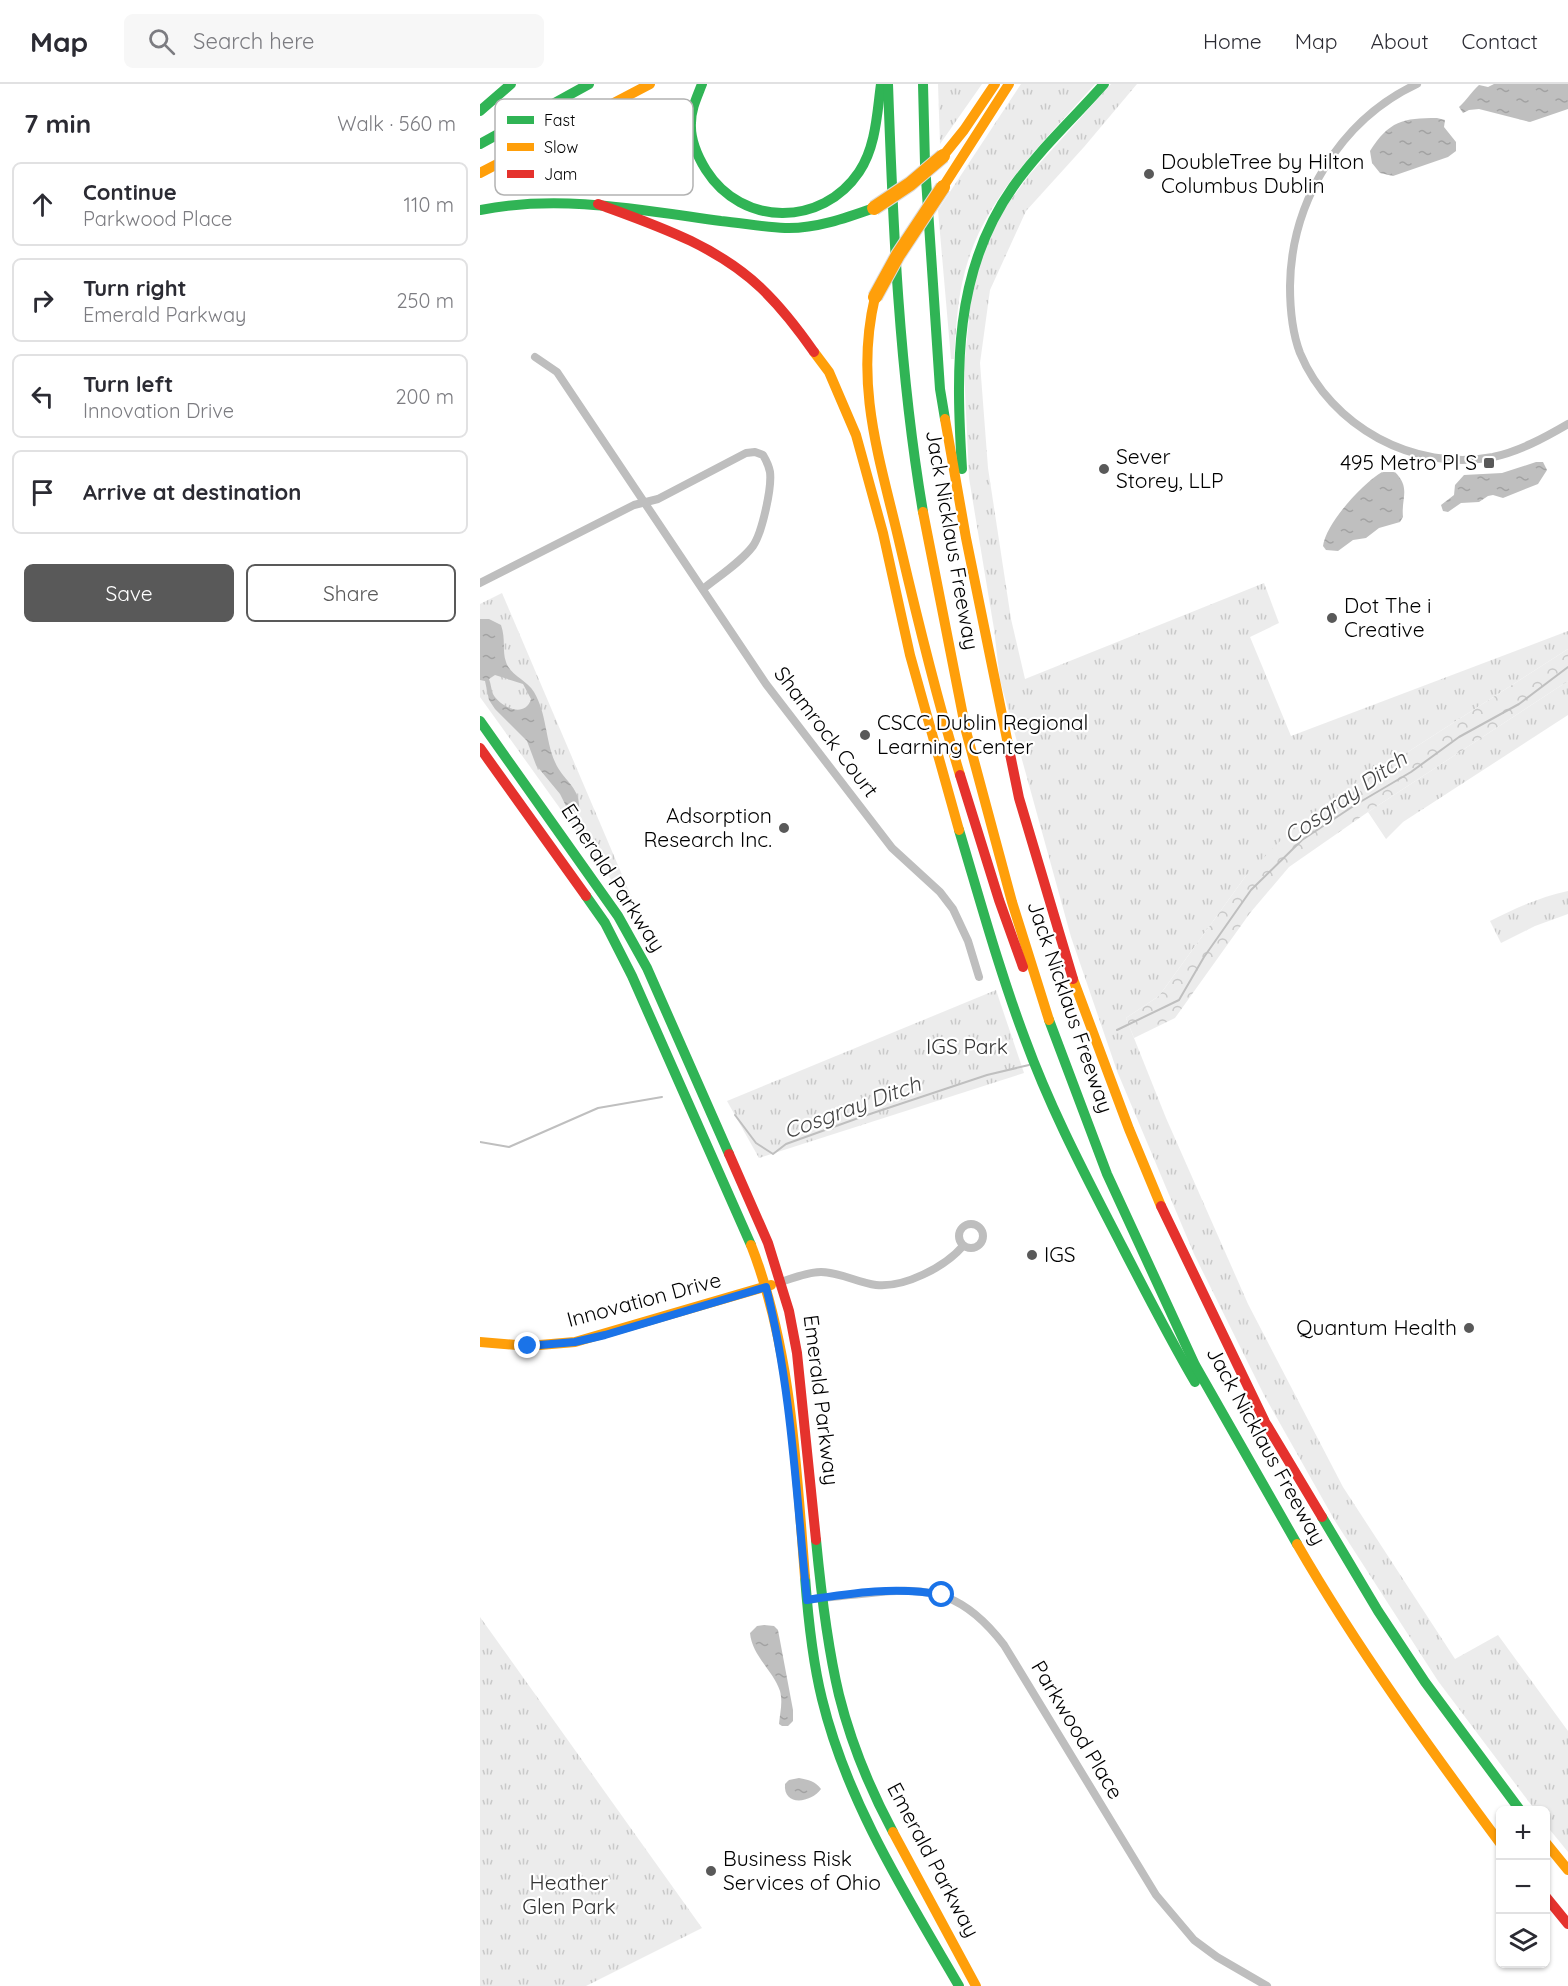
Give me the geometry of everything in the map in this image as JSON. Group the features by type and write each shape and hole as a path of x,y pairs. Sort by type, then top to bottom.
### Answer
{"main road":[{"path":"480,111 511,84"},
{"path":"553,99 578,84"},
{"path":"562,99 589,84"},
{"path":"621,99 650,84"},
{"path":"693,109 694,101 702,84"},
{"path":"693,140 703,169 718,188 740,204 764,212 789,214 812,210 830,202 846,189 859,172 874,132 881,84"},
{"name":"Jack Nicklaus Freeway","path":"888,84 899,327 914,453 930,554 966,730 1038,989 1107,1174 1195,1365 1329,1600 1442,1765 1496,1838"},
{"name":"Jack Nicklaus Freeway","path":"923,84 925,164 940,389 969,557 1019,798 1080,1001 1129,1129 1171,1229 1265,1422 1378,1611 1425,1682 1517,1806"},
{"path":"480,210 538,202 598,204 786,228 816,226 846,219 874,208 900,193 924,174 943,156 964,130 995,84"},
{"path":"1010,84 907,238 875,297 868,325 865,354 866,385 871,419 925,652 977,839 1034,997 1070,1076"},
{"path":"969,557 960,440 959,356 963,304 974,260 990,222 1011,189 1040,152 1104,84"},
{"path":"481,143 495,134"},
{"path":"481,143 495,135"},
{"path":"480,173 495,165"},
{"path":"598,204 670,231 725,260 760,287 791,320 829,372 856,435 883,533 910,655 965,855 1002,971 1049,1098 1097,1199 1163,1327 1237,1456 1329,1600"},
{"name":"Emerald Parkway","path":"480,721 582,862 618,916 647,968 768,1243 789,1311 801,1382 822,1598 839,1695 863,1770 874,1796 976,1986"},
{"name":"Emerald Parkway","path":"480,748 605,924 632,976 752,1246 766,1287 777,1333 787,1396 797,1479 807,1600 822,1700 838,1750 859,1803 959,1986"},
{"name":"Innovation Drive","path":"480,1342 528,1346 575,1342 781,1282"},
{"path":"1550,1849 1568,1870"},
{"path":"1550,1903 1568,1924"}],"street":[{"path":"1417,84 1380,107 1341,143 1327,163 1307,201 1290,267 1291,310 1300,352 1314,381 1342,412 1377,439 1428,457 1457,459 1491,457 1528,446 1568,424"},
{"name":"Shamrock Court","path":"535,357 557,372 766,684 892,848 940,892 953,909 968,941 979,977"},
{"path":"480,583 634,505 657,499 746,453 754,452 763,455 770,473 768,493 761,526 753,545 730,568 703,589"},
{"path":"781,1282 822,1272 875,1285 889,1285 910,1280 944,1263 963,1246"},
{"name":"Parkwood Place","path":"807,1600 895,1590 926,1592 942,1595 957,1602 984,1620 1004,1644 1156,1895 1194,1940 1216,1957 1267,1986"}],"green space":[{"path":"938,84 982,84 940,144"},
{"path":"1021,84 1095,84 1019,170 987,218 974,243 962,282 954,359 951,359 938,210"},
{"path":"1111,84 1137,84 1026,211 990,290 980,363 988,468 1011,619 1025,679 1264,583 1279,623 1250,637 1291,736 1568,631 1568,649 1344,793 1245,877 1159,996 1126,1018 1166,1118 1248,1304 1343,1487 1455,1659 1498,1635 1568,1731 1568,1852 1550,1830 1550,1806 1532,1806 1438,1681 1335,1521 1264,1395 1194,1254 1117,1071 1071,937 1000,680 994,629 969,478 964,368 972,289 982,254 1004,209 1030,174"},
{"path":"502,593 643,924 480,697 480,604"},
{"path":"1568,649 1568,681 1368,812 1289,867 1250,913 1175,1018 1134,1038 1126,1018 1159,996 1245,877 1286,835 1344,793"},
{"path":"1568,681 1568,715 1403,822 1386,839 1368,812"},
{"path":"1568,891 1568,914 1535,926 1501,943 1490,921 1528,903"},
{"name":"IGS Park","path":"996,990 1024,1073 759,1158 727,1101"},
{"name":"Heather Glen Park","path":"480,1617 702,1928 586,1986 480,1986"}],"water":[{"path":"1494,84 1568,84 1568,109 1530,122 1479,109 1463,113 1459,107 1479,85 1488,87"},
{"path":"1415,119 1445,120 1444,127 1456,142 1456,151 1448,157 1393,176 1380,173 1372,163 1370,151 1384,133 1398,123"},
{"path":"1536,462 1543,462 1547,470 1538,484 1503,498 1488,496 1479,502 1461,503 1448,512 1443,511 1441,505 1454,495 1455,485 1464,475 1502,473"},
{"path":"1382,472 1395,472 1403,483 1403,517 1400,522 1379,528 1366,538 1353,540 1338,551 1326,550 1323,546 1326,537 1338,515 1356,494"},
{"path":"480,619 489,619 501,625 508,667 531,688 538,700 555,762 577,795 579,810 573,812 568,810 560,794 536,765 527,741 495,709 489,700 485,681 480,680","holes":["495,675 523,684 531,699 528,705 518,710 507,707 496,699 489,679"]},
{"path":"757,1626 774,1626 778,1630 793,1710 793,1721 788,1726 779,1724 780,1691 755,1649 750,1633"},
{"path":"799,1778 811,1781 821,1789 805,1800 793,1799 788,1796 785,1784 789,1780"}],"waterway":[{"name":"Cosgray Ditch","path":"1117,1030 1179,1000 1204,957 1251,890 1302,840 1411,772 1459,737 1519,704 1568,667"},
{"name":"Cosgray Ditch","path":"735,1115 756,1143 773,1154 786,1144 864,1116 987,1075 1029,1065"},
{"name":"Cosgray Ditch","path":"480,1142 509,1147 598,1108 662,1097"}],"traffic: fast":[{"path":"480,111 511,84"},
{"path":"562,99 589,84"},
{"path":"693,108 702,84"},
{"path":"693,140 706,170 721,189 740,202 760,210 782,213 804,211 825,203 843,190 859,172 872,141 881,84"},
{"path":"888,84 895,245 903,352 923,512"},
{"path":"923,84 925,164 940,389 945,419"},
{"path":"962,469 960,359 969,287 979,253 993,219 1023,173 1104,84"},
{"path":"480,144 495,136"},
{"path":"480,210 540,203 600,205 769,227 796,228 819,225 874,208"},
{"path":"480,721 618,916 647,968 729,1154"},
{"path":"959,830 1007,987 1043,1086 1097,1199 1195,1382"},
{"path":"586,896 605,923 632,976 751,1245"},
{"path":"1049,1020 1107,1174 1195,1365 1297,1544"},
{"path":"1322,1517 1378,1611 1425,1682 1517,1806"},
{"path":"816,1540 825,1618 839,1695 862,1765 893,1832"},
{"path":"805,1577 811,1638 822,1699 846,1774 880,1847 959,1986"}],"traffic: slow":[{"path":"621,99 650,84"},
{"path":"943,156 964,130 995,84"},
{"path":"943,187 1009,84"},
{"path":"874,208 910,184 943,156"},
{"path":"480,173 495,165"},
{"path":"875,297 898,255 943,187"},
{"path":"875,297 869,330 867,361 872,422 921,632 960,775"},
{"path":"814,352 829,372 856,435 883,533 910,655 959,830"},
{"path":"945,419 966,538 1010,754"},
{"path":"923,512 966,731 1012,902 1049,1020"},
{"path":"1073,979 1129,1129 1161,1206"},
{"path":"751,1245 765,1285 784,1367 795,1451 805,1577"},
{"path":"480,1342 528,1346 575,1342 771,1285"},
{"path":"1297,1544 1344,1621 1394,1696 1496,1838"},
{"path":"893,1832 976,1986"},
{"path":"1550,1848 1568,1870"}],"traffic: jam":[{"path":"598,204 684,238 725,260 768,295 789,318 814,352"},
{"path":"480,748 586,896"},
{"path":"1010,754 1019,798 1073,979"},
{"path":"960,775 999,900 1023,967"},
{"path":"729,1154 768,1243 789,1311 797,1353 816,1540"},
{"path":"1161,1206 1265,1422 1322,1517"},
{"path":"1550,1902 1568,1924"}],"place":[{"name":"DoubleTree by Hilton Columbus Dublin","path":"1149,174"},
{"name":"495 Metro Pl S","path":"1489,463"},
{"name":"Sever Storey, LLP","path":"1104,469"},
{"name":"Dot The i Creative","path":"1332,618"},
{"name":"CSCC Dublin Regional Learning Center","path":"865,735"},
{"name":"Adsorption Research Inc.","path":"784,828"},
{"name":"IGS","path":"1032,1255"},
{"name":"Quantum Health","path":"1469,1328"},
{"name":"Business Risk Services of Ohio","path":"711,1871"}],"route":[{"path":"528,1346 549,1346 605,1335 766,1287 773,1312 787,1396 797,1479 807,1600 895,1590 942,1595"}]}
